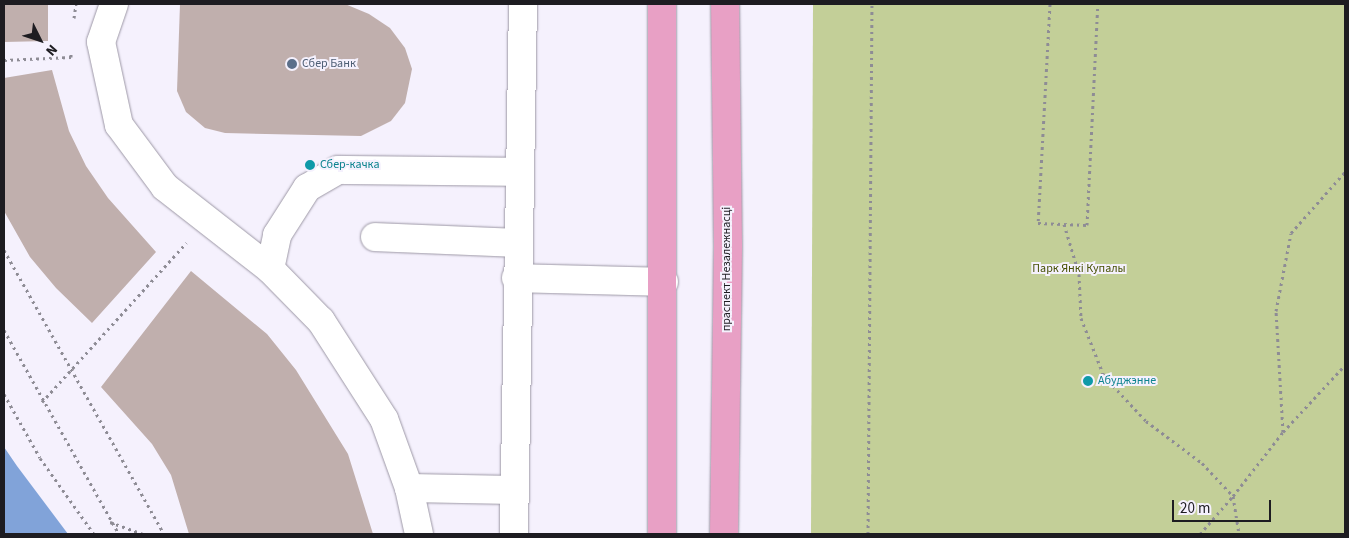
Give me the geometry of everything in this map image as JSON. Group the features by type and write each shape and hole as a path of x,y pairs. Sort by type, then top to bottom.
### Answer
{"main road":[{"path":"662,4 664,282 662,534"},
{"name":"праспект Незалежнасці","path":"724,534 728,245 725,4"}],"lane":[{"path":"114,4 102,42 119,125 165,186 270,270 321,321 384,419 409,488 419,534"},
{"path":"514,534 516,278 523,4"},
{"path":"270,270 277,235 307,188 338,170 519,172"},
{"path":"375,237 517,243"},
{"path":"516,278 664,282"},
{"path":"409,488 514,490"}],"path":[{"path":"868,534 872,4"},
{"path":"1050,4 1038,223 1087,225 1098,4"},
{"path":"4,60 71,57"},
{"path":"1283,432 1276,311 1291,232 1345,172"},
{"path":"42,402 206,220"},
{"path":"1064,224 1079,274 1080,318 1104,376 1146,421 1202,463 1233,496 1239,534"},
{"path":"4,250 73,369 164,534"},
{"path":"4,330 42,402 110,522 119,534"},
{"path":"1200,534 1233,496 1283,432 1345,365"},
{"path":"4,394 40,458 94,534"},
{"path":"110,522 142,534"},
{"path":"1205,530 1207,534"}],"green space":[{"name":"Парк Янкі Купалы","path":"813,4 1345,4 1345,534 811,534"}],"water":[{"path":"4,447 17,466 68,534 4,534"}],"building":[{"path":"4,4 48,4 48,41 4,42"},
{"path":"180,4 345,4 369,14 390,28 405,48 412,69 405,103 391,121 361,136 225,133 205,128 186,112 177,91"},
{"path":"52,70 69,131 86,166 108,198 156,252 92,323 56,288 30,257 4,211 4,78"},
{"path":"191,271 267,334 296,370 348,454 373,534 189,534 171,475 152,444 101,387"}],"place":[{"name":"Сбер Банк","path":"292,64"},
{"name":"Сбер-качка","path":"310,165"},
{"name":"Абуджэнне","path":"1088,381"}]}
